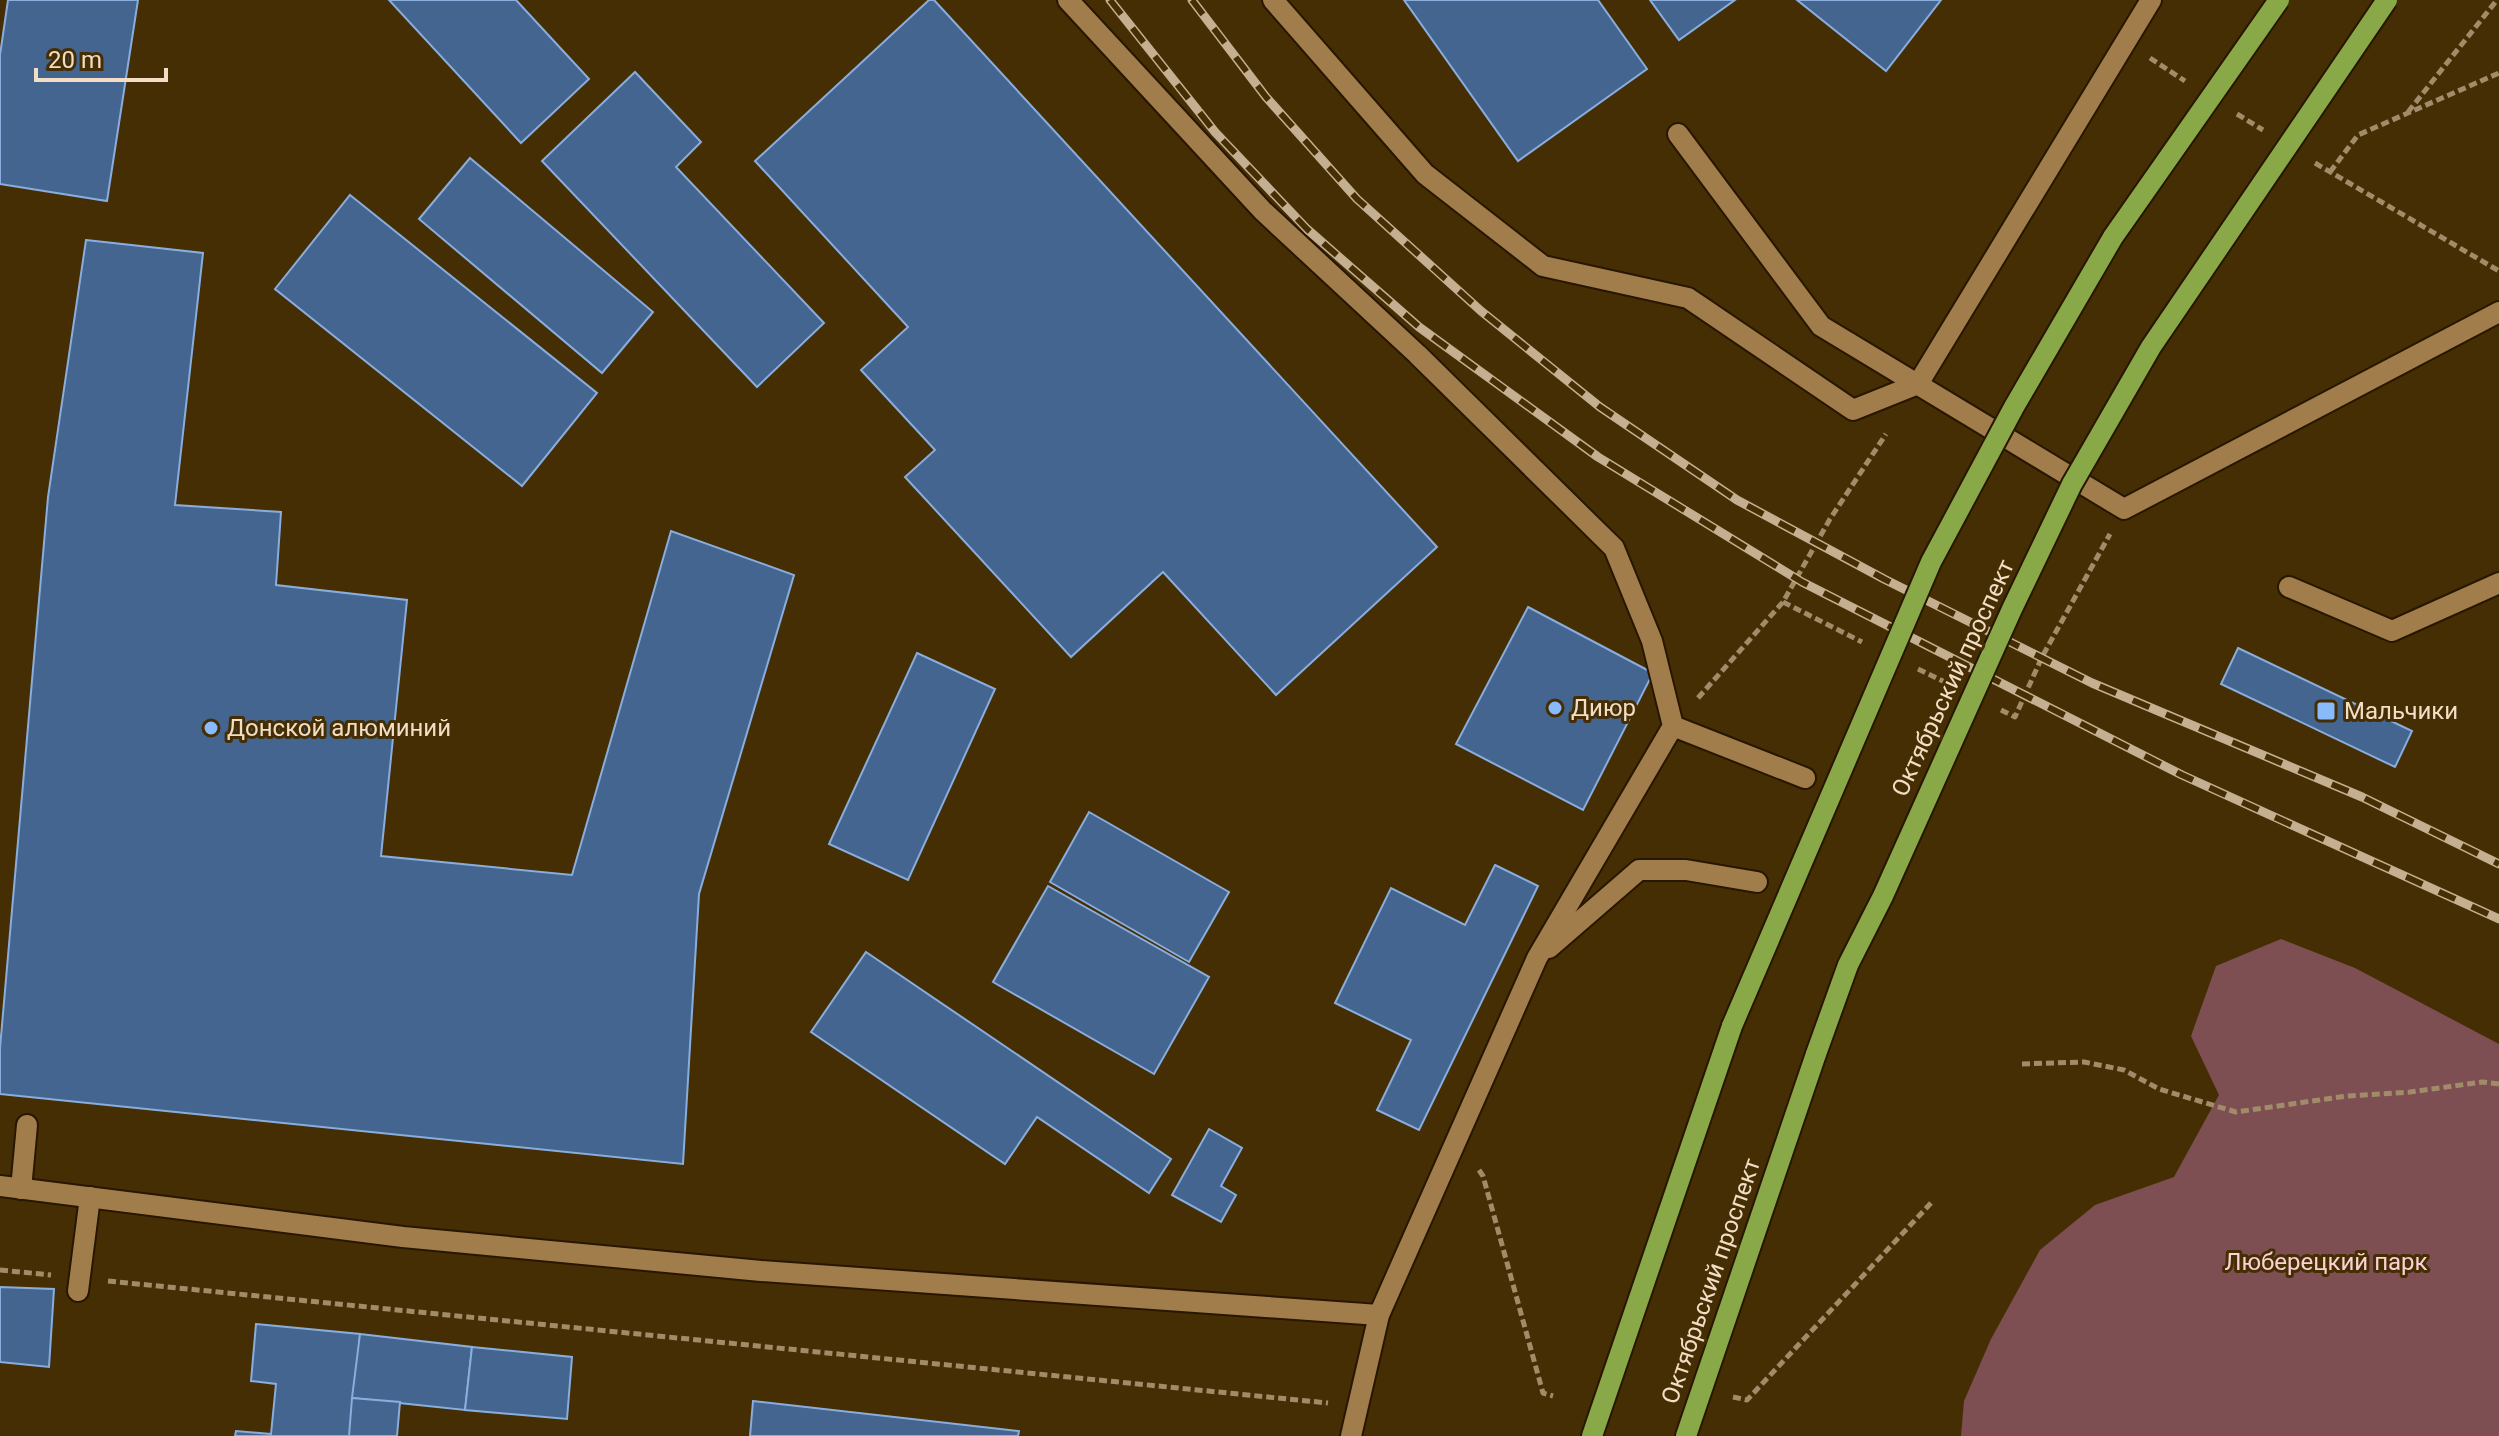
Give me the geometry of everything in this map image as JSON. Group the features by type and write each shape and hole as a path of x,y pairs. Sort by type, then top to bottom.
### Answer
{"main road":[{"path":"1592,1436 1732,1026 1931,562 2014,407 2113,237 2279,0"},
{"name":"Октябрьский проспект","path":"1686,1436 1848,965 2072,484 2151,347 2387,0"}],"street":[{"path":"1068,0 1263,211 1417,354 1614,548 1652,641 1673,726 1537,958 1379,1315 1351,1436"},
{"path":"1273,0 1425,174 1543,266 1688,298 1853,410 1918,384 2151,0"},
{"path":"1678,134 1821,326 2124,509 2499,312"},
{"path":"2289,587 2392,631 2499,583"},
{"path":"1673,726 1805,778"},
{"path":"1537,958 1639,870 1686,870 1757,882"},
{"path":"27,1125 10,1187 403,1237 761,1271 1379,1315"},
{"path":"86,1285 90,1197"}],"path":[{"path":"2405,114 2497,0"},
{"path":"2160,65 2186,81"},
{"path":"2330,172 2358,135 2499,73"},
{"path":"2225,106 2264,131"},
{"path":"2304,156 2499,271"},
{"path":"1673,726 1783,602 1830,519 1918,384"},
{"path":"2015,717 2042,657 2124,509"},
{"path":"2022,1064 2084,1062 2124,1070 2159,1089 2236,1112 2347,1096 2410,1092 2482,1082 2499,1084"},
{"path":"1483,1176 1543,1393 1553,1396"},
{"path":"1732,1396 1747,1400 1931,1203"},
{"path":"0,1270 63,1276"},
{"path":"86,1285 1358,1406"}],"green space":[{"name":"Люберецкий парк","path":"2281,939 2355,968 2499,1044 2499,1436 1961,1436 1964,1401 1991,1339 2040,1250 2095,1205 2174,1177 2219,1095 2191,1036 2216,966"}],"building":[{"path":"8,0 138,0 107,201 0,184 0,55"},
{"path":"389,0 516,0 589,79 521,143"},
{"path":"929,0 934,0 1437,547 1276,695 1163,572 1071,657 905,477 935,450 861,370 908,327 755,161"},
{"path":"1404,0 1598,0 1647,69 1518,161"},
{"path":"1650,0 1735,0 1679,40"},
{"path":"1797,0 1941,0 1886,71"},
{"path":"635,72 701,142 676,167 824,323 757,387 542,161"},
{"path":"470,158 653,312 602,373 419,219"},
{"path":"350,195 597,393 522,486 275,289"},
{"name":"Донской алюминий","path":"86,240 203,253 175,505 281,512 276,585 407,600 381,856 572,875 671,531 794,575 699,894 683,1164 0,1094 0,1048 48,497"},
{"name":"Диюр","path":"1528,607 1653,673 1583,810 1456,744"},
{"path":"2238,648 2412,731 2395,767 2221,684"},
{"path":"917,653 995,689 908,880 829,844"},
{"path":"1089,812 1229,892 1189,962 1050,882"},
{"path":"1495,865 1538,886 1419,1130 1377,1110 1411,1040 1335,1003 1391,888 1465,925"},
{"path":"1048,886 1209,977 1154,1074 993,982"},
{"path":"866,952 1171,1159 1149,1193 1037,1117 1005,1164 811,1032"},
{"path":"1209,1129 1242,1148 1221,1186 1236,1195 1221,1222 1172,1195"},
{"path":"0,1287 54,1289 49,1367 0,1362"},
{"path":"256,1324 360,1334 351,1436 235,1436 236,1431 271,1434 276,1384 251,1381"},
{"path":"360,1334 472,1347 465,1410 352,1398"},
{"path":"472,1347 572,1357 567,1419 465,1410"},
{"path":"352,1398 400,1402 397,1436 349,1436"},
{"path":"753,1401 1019,1431 1018,1436 750,1436"}],"railway":[{"path":"1110,0 1215,132 1307,229 1419,327 1598,457 1802,582 2182,775 2499,919"},
{"path":"1192,0 1266,97 1357,199 1481,311 1600,407 1737,500 1884,579 2092,683 2362,797 2499,864"}],"place":[{"name":"Диюр","path":"1555,708"},
{"name":"Мальчики","path":"2326,711"},
{"name":"Донской алюминий","path":"211,728"}]}
